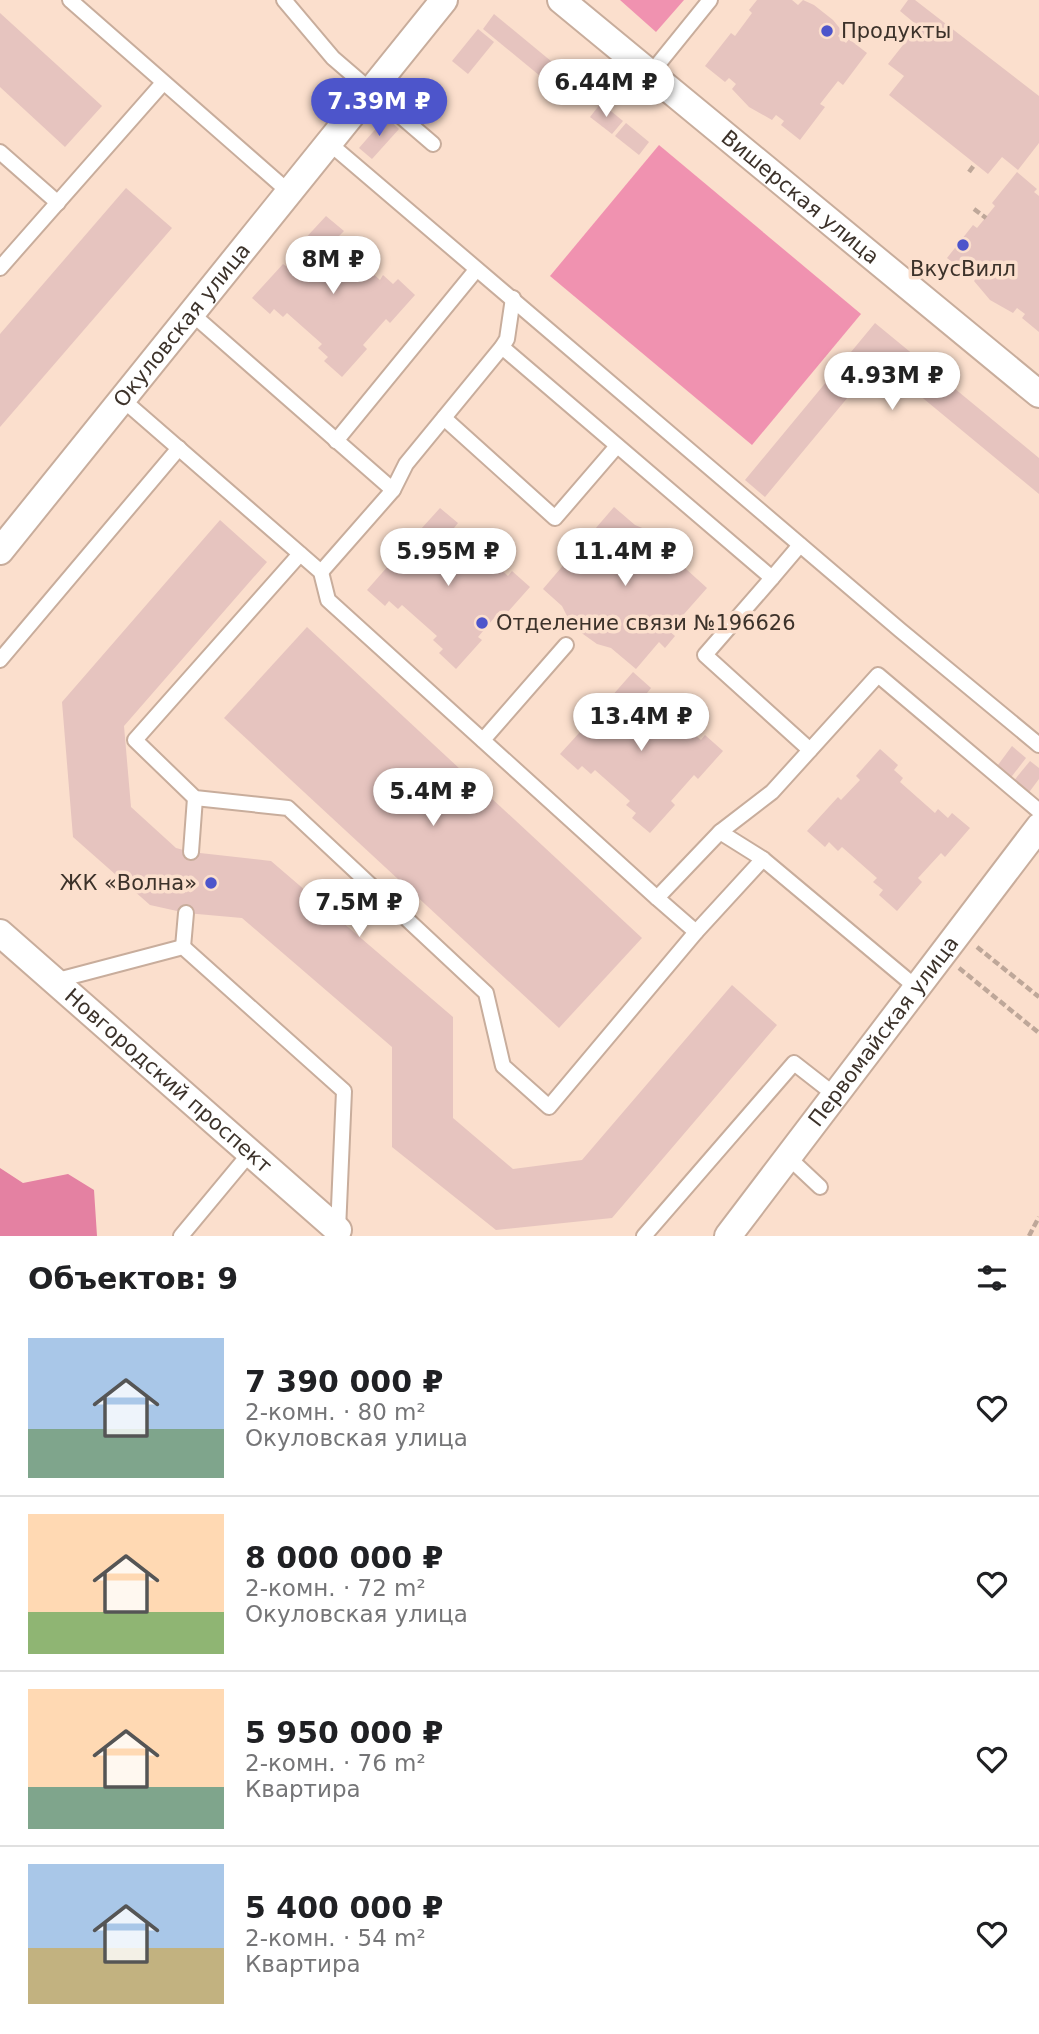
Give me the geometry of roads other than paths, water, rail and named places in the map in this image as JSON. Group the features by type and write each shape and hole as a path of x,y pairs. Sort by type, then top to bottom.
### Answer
{"street":[{"name":"Окуловская улица","path":"1,549 444,0"},
{"name":"Вишерская улица","path":"561,0 1038,391"},
{"name":"Первомайская улица","path":"728,1236 1039,827"},
{"name":"Новгородский проспект","path":"0,933 338,1230"}],"lane":[{"path":"70,0 289,192"},
{"path":"284,0 333,58 433,144"},
{"path":"651,73 710,0"},
{"path":"0,268 163,83"},
{"path":"329,143 1039,745"},
{"path":"0,152 58,204"},
{"path":"337,441 477,270"},
{"path":"321,572 393,490 406,464 502,347 507,339 513,298"},
{"path":"191,313 393,490"},
{"path":"502,347 772,578"},
{"path":"122,398 321,572 328,600 696,932"},
{"path":"444,418 555,517 617,446"},
{"path":"0,660 179,449"},
{"path":"800,545 705,655 810,750"},
{"path":"300,554 135,740 195,799 288,808 486,993 503,1066 549,1107 696,932 764,859"},
{"path":"483,740 566,645"},
{"path":"657,898 720,832 772,792 878,675 1039,811"},
{"path":"191,852 195,799"},
{"path":"720,832 764,859 917,988"},
{"path":"183,947 186,914"},
{"path":"54,981 183,947"},
{"path":"183,947 344,1091 338,1230"},
{"path":"644,1236 794,1063 835,1095"},
{"path":"181,1236 250,1153"},
{"path":"788,1157 820,1187"}],"place":[{"name":"Продукты","path":"827,31"},
{"name":"ВкусВилл","path":"963,245"},
{"name":"Отделение связи №196626","path":"482,623"},
{"name":"ЖК «Волна»","path":"211,883"}]}
